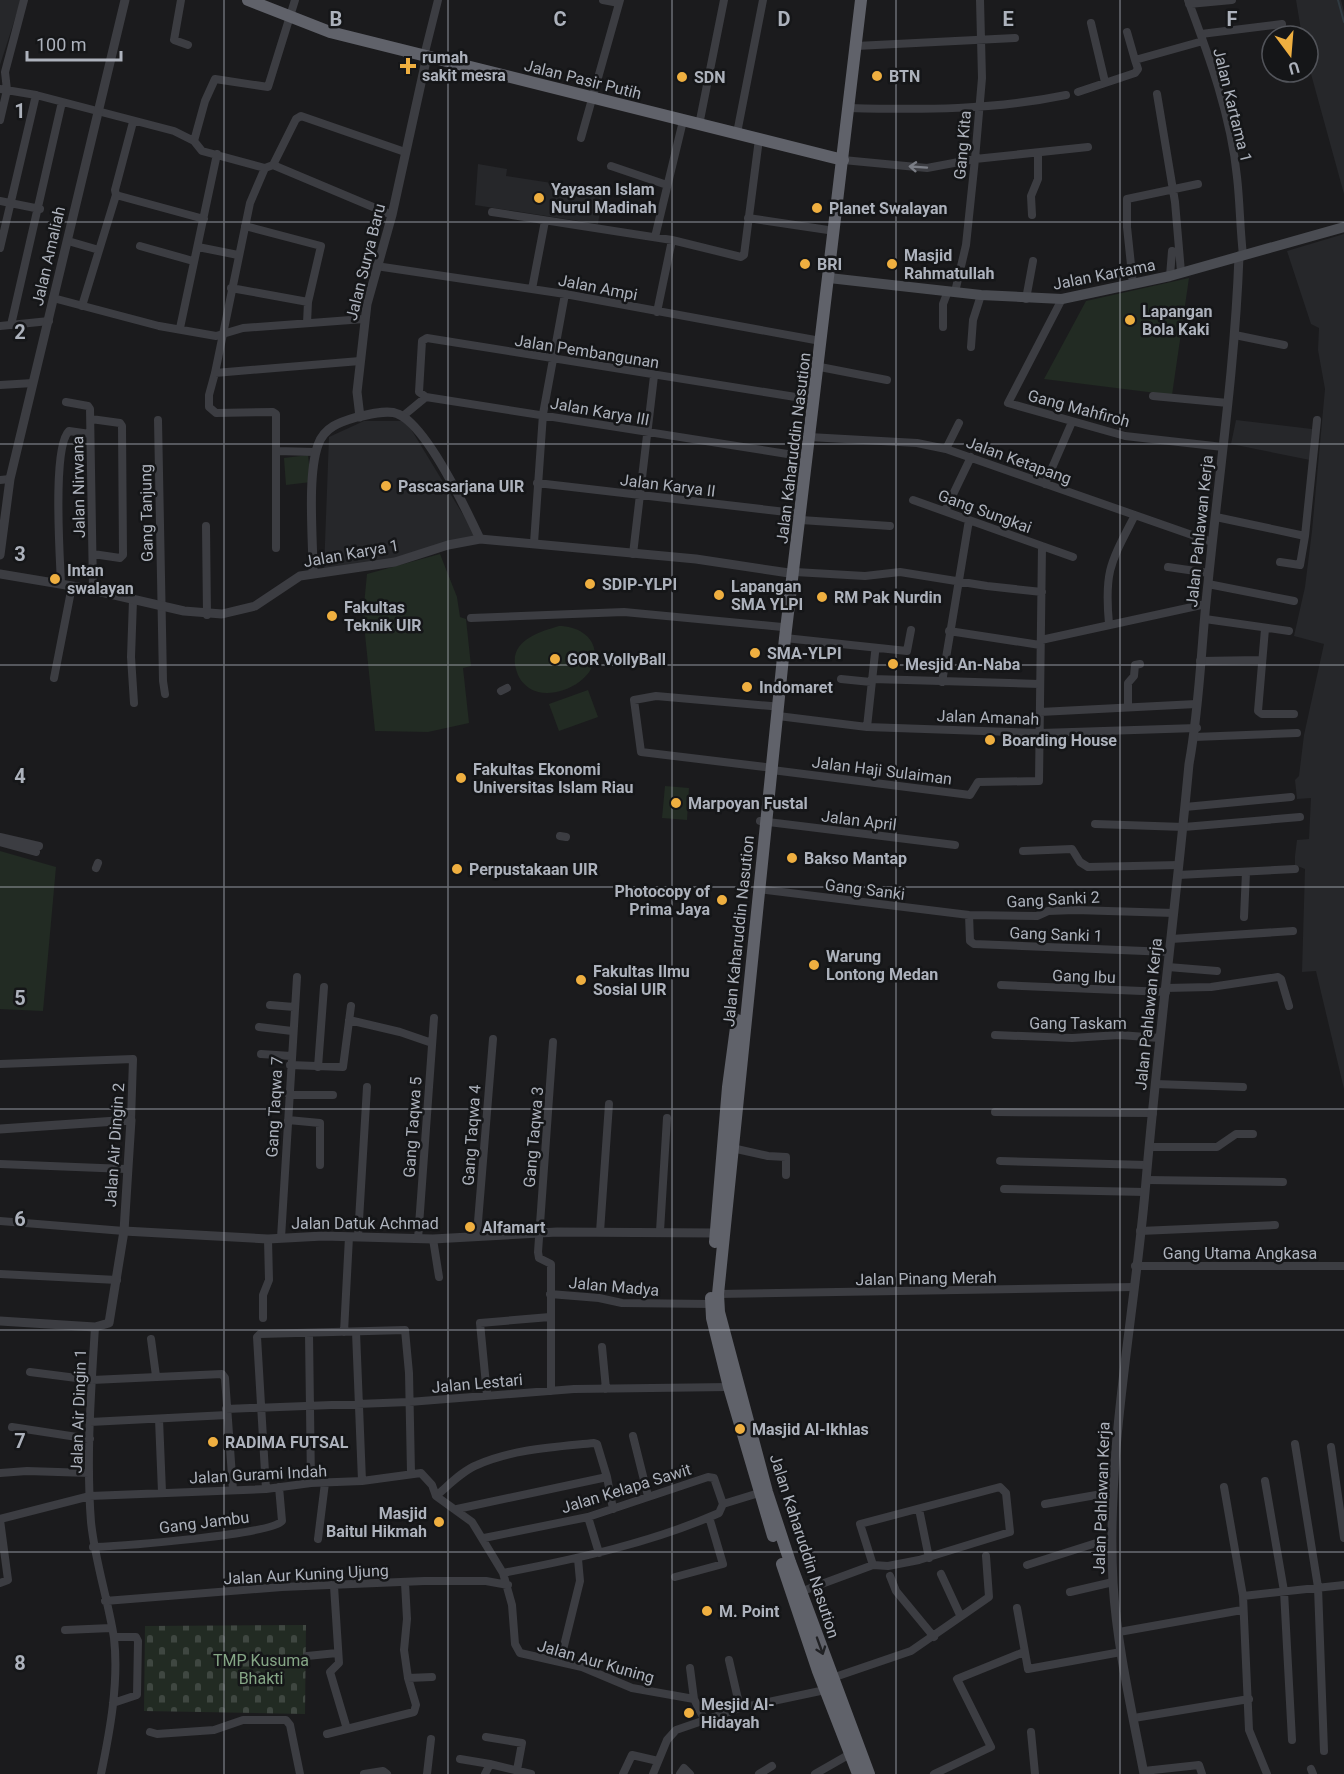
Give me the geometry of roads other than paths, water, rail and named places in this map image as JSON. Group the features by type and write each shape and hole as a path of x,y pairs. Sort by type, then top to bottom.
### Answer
{"highway":[{"name":"Jalan Pasir Putih","path":"248,0 330,32 840,159"},
{"name":"Jalan Kaharuddin Nasution","path":"853,0 820,367 800,494 768,768 727,1148 714,1299 779,1543 825,1690 858,1774"},
{"name":"Jalan Kaharuddin Nasution","path":"800,494 800,456 828,230 849,108 861,0"},
{"name":"Jalan Kaharuddin Nasution","path":"763,822 758,889 715,1233 714,1299 729,1387 759,1493 800,1592 869,1774"}],"main road":[{"name":"Jalan Kartama","path":"829,279 981,295 1062,299 1170,276 1344,227"}],"street":[{"path":"0,120 5,72 24,0"},
{"name":"Jalan Amaliah","path":"0,555 5,479 49,321 125,0"},
{"path":"181,0 174,40 188,45"},
{"path":"194,141 205,101 215,79 268,87 295,0"},
{"path":"425,56 438,0"},
{"path":"581,138 620,2 603,0"},
{"path":"699,125 724,0"},
{"path":"737,134 763,0"},
{"name":"Gang Kita","path":"943,327 943,304 952,291 966,245 982,68 980,0"},
{"path":"1188,2 1232,0"},
{"name":"Jalan Kartama 1","path":"1188,2 1202,37 1232,144 1237,176 1241,255"},
{"path":"1091,23 1105,82"},
{"path":"1135,60 1202,37 1260,28"},
{"path":"1078,92 1137,72 1127,32"},
{"path":"856,46 1015,38"},
{"name":"Jalan Surya Baru","path":"360,417 357,392 364,319 376,266 392,215 425,56"},
{"path":"3,89 36,95 174,131 194,141 202,150 269,166 392,215"},
{"path":"1157,94 1173,190 1181,272"},
{"path":"0,248 36,95"},
{"path":"849,108 934,110 979,107 1066,95"},
{"path":"11,325 40,209 62,102"},
{"path":"276,548 274,413 216,413 210,410 208,395 215,374 250,203 296,119 304,116 405,152"},
{"path":"655,237 683,121"},
{"path":"82,306 116,195 114,190 134,122"},
{"path":"492,212 655,237 743,256 759,139"},
{"path":"840,159 927,168 975,159 1088,147"},
{"path":"1032,215 1031,196 1038,180 1038,153"},
{"path":"180,328 217,154"},
{"path":"610,166 667,184"},
{"path":"1133,284 1126,201 1197,184"},
{"path":"116,195 204,219"},
{"path":"0,201 40,209"},
{"path":"748,218 828,230"},
{"path":"532,289 545,221"},
{"path":"245,226 321,246 307,323"},
{"path":"657,312 672,240"},
{"path":"68,241 99,250"},
{"path":"140,246 193,261"},
{"path":"198,247 238,255"},
{"path":"1170,276 1172,251"},
{"name":"Jalan Pahlawan Kerja","path":"1144,1773 1121,1652 1113,1582 1113,1492 1117,1425 1147,1180 1185,807 1196,732 1200,661 1224,447 1241,255"},
{"path":"1026,298 1034,261"},
{"name":"Jalan Ampi","path":"376,266 566,294 815,340"},
{"path":"231,288 309,302"},
{"path":"534,543 543,414 566,294"},
{"path":"971,347 973,320 981,295"},
{"path":"53,298 159,326 216,336 243,328 364,319"},
{"name":"Gang Mahfiroh","path":"1062,299 1008,403 1132,437 1224,447"},
{"path":"0,326 49,321"},
{"path":"1235,335 1284,345"},
{"name":"Jalan Pembangunan","path":"426,397 419,392 422,341 425,339 808,399"},
{"path":"215,374 360,361"},
{"path":"820,367 887,380"},
{"path":"633,554 645,433 654,376"},
{"path":"0,385 33,383"},
{"path":"1153,396 1228,403"},
{"path":"403,416 426,397"},
{"name":"Jalan Karya III","path":"426,397 800,456"},
{"name":"Jalan Nirwana","path":"66,402 88,406 91,419 93,590"},
{"path":"313,573 315,452 323,434 341,422 360,417 391,412 403,416 436,456 480,539"},
{"path":"91,419 122,424 123,555 120,558 93,554"},
{"name":"Gang Tanjung","path":"158,420 165,694"},
{"path":"1280,562 1300,565 1317,420"},
{"path":"1045,484 1072,422"},
{"path":"946,448 959,423"},
{"path":"61,584 59,475 61,453 69,431 90,434"},
{"name":"Jalan Ketapang","path":"809,437 917,443 946,448 1212,542"},
{"path":"276,451 315,452"},
{"path":"945,511 971,457"},
{"name":"Jalan Karya II","path":"537,483 890,526"},
{"name":"Gang Sungkai","path":"913,500 1042,546 1039,684 1041,733"},
{"path":"1109,624 1106,590 1108,573 1135,515"},
{"path":"1216,517 1305,536"},
{"path":"942,682 969,520"},
{"path":"206,526 207,615"},
{"name":"Jalan Karya 1","path":"0,574 93,590 207,615 255,606 292,579 313,573 395,562 447,545 480,539 696,560 792,573"},
{"path":"1042,546 1073,557"},
{"path":"1168,567 1209,573"},
{"path":"792,573 865,576 900,572 987,586 1042,591"},
{"path":"1208,584 1294,601"},
{"path":"54,678 72,586"},
{"path":"133,600 131,657 134,704"},
{"path":"949,631 1041,643 1109,624 1206,604"},
{"path":"471,618 624,612 784,633 875,651 908,651 911,630"},
{"path":"1206,619 1289,631"},
{"path":"1265,629 1259,713 1294,714"},
{"path":"867,727 875,651"},
{"path":"1200,661 1261,660"},
{"path":"1128,707 1128,683 1134,676 1135,665 1140,664"},
{"path":"841,679 1039,684"},
{"name":"Jalan Amanah","path":"768,768 641,752 634,699 656,696 775,711 867,727 1041,733 1196,732 1253,735 1297,733"},
{"path":"1040,712 1196,704"},
{"name":"Jalan Haji Sulaiman","path":"768,768 970,795 978,782 1038,783 1041,776 1041,733"},
{"path":"1185,807 1291,797"},
{"path":"1095,824 1184,827 1300,817"},
{"name":"Jalan April","path":"763,822 955,845"},
{"path":"0,837 38,849 0,842"},
{"path":"1023,851 1072,849 1080,862 1088,867 1246,872 1295,869"},
{"path":"1244,917 1246,872"},
{"name":"Gang Sanki","path":"758,889 969,915"},
{"name":"Gang Sanki 2","path":"969,915 1037,916 1048,911 1075,910 1174,913"},
{"name":"Gang Sanki 1","path":"969,915 970,941 974,944 1169,952"},
{"path":"1171,939 1293,931"},
{"path":"1168,967 1217,971"},
{"name":"Gang Taqwa 7","path":"281,1238 297,977"},
{"name":"Gang Ibu","path":"1000,985 1166,990 1211,987 1278,977 1281,979 1289,1006"},
{"path":"318,1067 324,987"},
{"path":"270,1005 294,1007"},
{"path":"290,1065 344,1066 351,1006"},
{"name":"Gang Taqwa 5","path":"418,1239 434,1018"},
{"path":"349,1020 400,1032 432,1043"},
{"path":"259,1027 292,1031"},
{"name":"Gang Taskam","path":"995,1035 1072,1038 1119,1035 1161,1038"},
{"name":"Gang Taqwa 4","path":"477,1234 493,1039"},
{"name":"Gang Taqwa 3","path":"550,1294 550,1264 539,1257 538,1233 554,1042"},
{"path":"261,1054 291,1056"},
{"name":"Jalan Air Dingin 2","path":"0,1064 134,1061 124,1231"},
{"path":"1155,1084 1243,1087"},
{"path":"344,1332 367,1087"},
{"path":"290,1095 333,1095"},
{"path":"600,1232 609,1104"},
{"path":"995,1112 1153,1113"},
{"path":"660,1231 667,1118"},
{"path":"0,1130 130,1120"},
{"path":"288,1120 320,1123 320,1165"},
{"path":"1149,1147 1217,1147 1233,1135 1253,1134"},
{"path":"727,1148 768,1156 784,1155 786,1175"},
{"path":"1000,1161 1147,1165"},
{"path":"0,1164 126,1169"},
{"path":"1147,1180 1283,1182"},
{"path":"1004,1190 1145,1192"},
{"path":"0,1221 124,1231 110,1321 95,1327 0,1321"},
{"path":"1140,1231 1275,1225"},
{"name":"Jalan Datuk Achmad","path":"124,1231 268,1239 353,1237 433,1239 477,1234 660,1231 715,1233"},
{"path":"263,1318 263,1295 269,1280 268,1239"},
{"path":"433,1239 439,1277"},
{"name":"Gang Utama Angkasa","path":"1135,1266 1344,1266"},
{"path":"0,1274 117,1280"},
{"name":"Jalan Pinang Merah","path":"714,1299 1134,1287"},
{"path":"550,1294 551,1390"},
{"name":"Jalan Madya","path":"550,1294 599,1298 621,1303 714,1299"},
{"path":"487,1395 480,1323 550,1317"},
{"name":"Jalan Air Dingin 1","path":"95,1327 89,1473 93,1547 114,1637 113,1703 101,1774"},
{"path":"266,1489 258,1335 405,1330 410,1402 411,1473"},
{"path":"356,1332 362,1482"},
{"path":"309,1334 311,1483"},
{"path":"151,1340 156,1376"},
{"path":"602,1347 606,1389"},
{"path":"30,1372 92,1380 219,1373 225,1378 233,1490"},
{"name":"Jalan Lestari","path":"90,1422 159,1419 261,1407 410,1402 551,1390 729,1387"},
{"path":"159,1419 162,1492"},
{"path":"12,1427 90,1439"},
{"path":"633,1436 648,1496"},
{"path":"607,1476 457,1509 448,1507 436,1496 476,1465 543,1448 595,1443 607,1476 613,1509"},
{"path":"1294,1444 1318,1587 1324,1751"},
{"path":"1331,1447 1344,1538"},
{"path":"0,1473 27,1471 89,1473"},
{"name":"Jalan Gurami Indah","path":"0,1520 90,1496 266,1489 311,1483 362,1482 411,1473 422,1473 436,1496"},
{"name":"Jalan Kelapa Sawit","path":"484,1538 588,1517 711,1477 723,1504"},
{"path":"1265,1481 1284,1591 1292,1740"},
{"path":"318,1539 325,1483"},
{"name":"Gang Jambu","path":"93,1547 251,1531 278,1525 282,1521 279,1487"},
{"path":"800,1592 873,1565 888,1566 929,1558 1010,1532 1006,1492 1000,1487 860,1524 873,1565"},
{"path":"1224,1487 1243,1596 1249,1732 1267,1774"},
{"path":"1045,1504 1113,1492"},
{"path":"503,1574 599,1553 709,1517 721,1512 723,1504 759,1493"},
{"path":"457,1509 472,1522 484,1538 508,1584"},
{"path":"919,1509 929,1558"},
{"path":"588,1517 599,1553"},
{"path":"675,1577 724,1563 709,1517"},
{"path":"0,1520 9,1580 0,1583"},
{"path":"1027,1565 1112,1538"},
{"path":"832,1678 911,1651 989,1597 986,1556"},
{"path":"560,1662 580,1581 578,1559"},
{"path":"941,1574 960,1615"},
{"path":"890,1576 896,1591 934,1637"},
{"name":"Jalan Aur Kuning Ujung","path":"105,1601 282,1587 486,1581 508,1584"},
{"path":"1070,1592 1113,1582"},
{"path":"327,1734 414,1712 416,1705 408,1678 404,1650 407,1619 405,1583"},
{"name":"Jalan Aur Kuning","path":"508,1584 515,1644 520,1653 582,1667 624,1685 694,1699"},
{"path":"1243,1596 1344,1585"},
{"path":"334,1586 339,1665 330,1672 347,1729"},
{"path":"1017,1608 1026,1667 1029,1669 1121,1652"},
{"path":"1119,1632 1242,1610"},
{"path":"65,1630 111,1628"},
{"path":"113,1703 137,1695 138,1641 136,1637 114,1637"},
{"path":"934,1774 991,1747 957,1679 1024,1652"},
{"path":"307,1656 337,1653"},
{"path":"729,1660 740,1708"},
{"path":"690,1668 694,1699 704,1719"},
{"path":"408,1678 432,1677"},
{"path":"653,1774 667,1740 676,1730 740,1708 825,1690"},
{"path":"1134,1718 1249,1699"},
{"path":"150,1732 157,1734 214,1730 243,1720 286,1720 290,1725 300,1774"},
{"path":"1031,1732 1035,1774"},
{"path":"486,1737 522,1743 517,1770"},
{"path":"427,1774 431,1739"},
{"path":"815,1774 850,1754"},
{"path":"623,1774 632,1755 658,1761"},
{"path":"460,1759 531,1774"},
{"path":"485,1774 490,1764"},
{"path":"1144,1773 1198,1765 1202,1774"},
{"path":"759,1774 772,1766"},
{"path":"680,1774 684,1768 690,1774"},
{"path":"364,1774 383,1771 387,1774"}],"waterway":[{"path":"1338,0 1344,22"}],"place":[{"name":"rumah sakit mesra","path":"408,66"},
{"name":"BTN","path":"877,76"},
{"name":"SDN","path":"682,77"},
{"name":"Yayasan Islam Nurul Madinah","path":"539,198"},
{"name":"Planet Swalayan","path":"817,208"},
{"name":"BRI","path":"805,264"},
{"name":"Masjid Rahmatullah","path":"892,264"},
{"name":"Lapangan Bola Kaki","path":"1130,320"},
{"name":"Pascasarjana UIR","path":"386,486"},
{"name":"Intan swalayan","path":"55,579"},
{"name":"SDIP-YLPI","path":"590,584"},
{"name":"Lapangan SMA YLPI","path":"719,595"},
{"name":"RM Pak Nurdin","path":"822,597"},
{"name":"Fakultas Teknik UIR","path":"332,616"},
{"name":"SMA-YLPI","path":"755,653"},
{"name":"GOR VollyBall","path":"555,659"},
{"name":"Mesjid An-Naba","path":"893,664"},
{"name":"Indomaret","path":"747,687"},
{"name":"Boarding House","path":"990,740"},
{"name":"Fakultas Ekonomi Universitas Islam Riau","path":"461,778"},
{"name":"Marpoyan Fustal","path":"676,803"},
{"name":"Bakso Mantap","path":"792,858"},
{"name":"Perpustakaan UIR","path":"457,869"},
{"name":"Photocopy of Prima Jaya","path":"722,900"},
{"name":"Warung Lontong Medan","path":"814,965"},
{"name":"Fakultas Ilmu Sosial UIR","path":"581,980"},
{"name":"Alfamart","path":"470,1227"},
{"name":"Masjid Al-Ikhlas","path":"740,1429"},
{"name":"RADIMA FUTSAL","path":"213,1442"},
{"name":"Masjid Baitul Hikmah","path":"439,1522"},
{"name":"M. Point","path":"707,1611"},
{"name":"Mesjid Al- Hidayah","path":"689,1713"}],"park label":[{"name":"TMP Kusuma Bhakti","path":"261,1669"}]}
